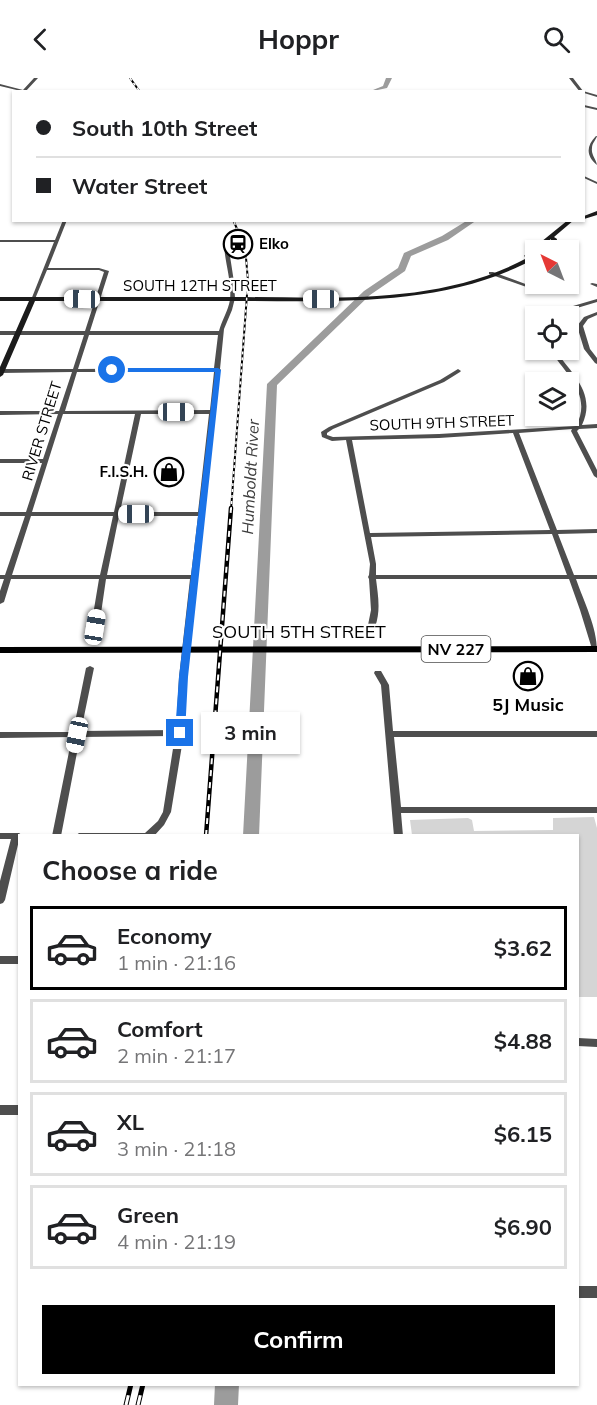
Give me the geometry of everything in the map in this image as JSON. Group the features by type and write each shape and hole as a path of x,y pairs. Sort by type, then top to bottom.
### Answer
{"main road":[{"name":"SOUTH 12TH STREET","path":"493,274 531,253 570,222"},
{"path":"554,239 576,222"},
{"name":"SOUTH 12TH STREET","path":"0,299 330,299 410,293 461,284 493,274 525,260"},
{"path":"1,372 33,299"},
{"name":"SOUTH 5TH STREET","path":"0,650 315,648 597,650"}],"street":[{"path":"25,90 36,78"},
{"path":"571,78 581,90"},
{"path":"0,85 20,90"},
{"path":"597,137 589,147 590,157 597,164"},
{"path":"585,140 592,141"},
{"path":"585,157 590,157"},
{"path":"33,299 64,222"},
{"path":"0,241 56,241"},
{"path":"150,834 161,823 167,812 180,733 194,577 222,324 231,305 233,287 226,243"},
{"name":"RIVER STREET","path":"0,602 4,577 28,514 107,271 45,269"},
{"path":"493,274 525,285"},
{"path":"578,306 597,300"},
{"path":"597,313 586,318 580,326 587,349 597,362"},
{"path":"0,333 221,333"},
{"path":"561,360 574,376 585,417 579,428 574,431 597,476"},
{"path":"1,372 74,369 218,370"},
{"name":"SOUTH 9TH STREET","path":"458,371 442,381 331,428 324,432 324,436 332,439 349,439 597,426"},
{"path":"0,413 213,412"},
{"path":"95,627 103,577 138,413"},
{"path":"516,432 572,576 597,650"},
{"path":"349,439 373,564 371,577 377,613 372,625"},
{"path":"0,460 45,461"},
{"path":"0,514 201,514"},
{"path":"369,535 597,531"},
{"path":"4,577 194,577"},
{"path":"371,577 597,577"},
{"path":"56,834 90,668"},
{"path":"378,673 385,685 399,834"},
{"path":"0,735 180,733"},
{"path":"390,734 597,734"},
{"path":"397,810 597,810"},
{"path":"0,836 18,836 0,900"},
{"path":"0,960 18,960"},
{"path":"579,1042 597,1042"},
{"path":"0,1110 18,1110"},
{"path":"579,1292 597,1292"}],"shaded area":[{"path":"594,817 597,828 597,997 579,997 579,834 412,834 410,820 468,818 472,820 474,831 553,830 553,818"}],"waterway":[{"name":"Humboldt River","path":"377,90 385,87 389,78"},
{"name":"Humboldt River","path":"251,834 272,384 367,293 402,269 407,255 445,238 471,222"},
{"name":"Humboldt River","path":"226,1405 227,1386"}],"railway":[{"path":"130,78 139,90"},
{"path":"231,510 248,281 245,246 234,222"},
{"path":"206,834 231,508"},
{"path":"126,1405 131,1386"},
{"path":"138,1405 143,1386"}],"place":[{"name":"Elko","path":"238,244"},
{"name":"F.I.S.H.","path":"169,472"},
{"name":"5J Music","path":"528,676"}],"route":[{"path":"112,370 218,370 183,677 180,733"}]}
